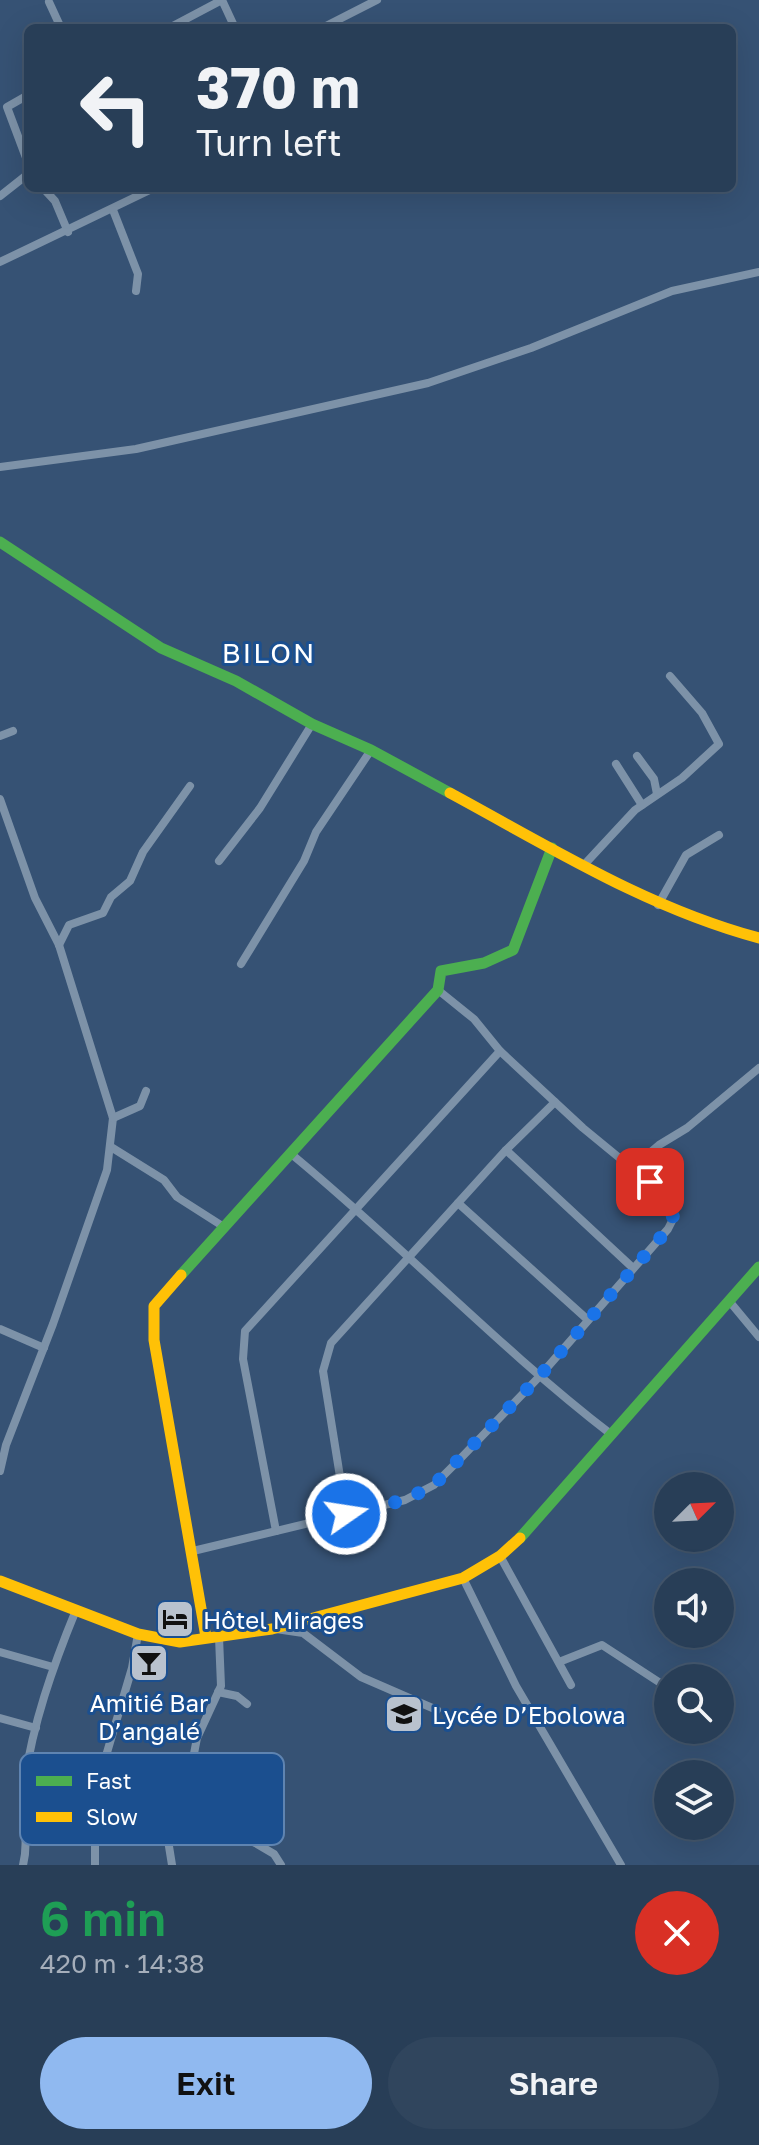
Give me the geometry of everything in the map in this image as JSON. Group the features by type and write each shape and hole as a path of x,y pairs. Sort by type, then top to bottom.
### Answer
{"street":[{"path":"177,24 222,0 233,24"},
{"path":"330,24 377,0"},
{"path":"49,2 59,24"},
{"path":"24,97 7,107 24,152"},
{"path":"0,196 24,177"},
{"path":"47,192 55,201 68,232"},
{"path":"0,262 113,210 138,192"},
{"path":"113,210 138,274 136,291"},
{"path":"0,467 136,449 428,383 531,348 672,291 759,272"},
{"path":"0,542 161,648 236,681 312,724 371,750 658,905 759,938"},
{"path":"583,866 642,805 688,773 719,744 702,713 670,676"},
{"path":"219,861 260,808 312,724"},
{"path":"0,736 13,731"},
{"path":"241,964 304,861 316,832 371,750"},
{"path":"637,756 654,779 657,794"},
{"path":"616,764 642,805"},
{"path":"59,945 69,925 103,913 111,897 130,881 143,852 190,786"},
{"path":"0,799 35,898 59,945 113,1118 111,1147 98,1197 44,1348 3,1444 0,1471"},
{"path":"658,905 686,855 719,835"},
{"path":"194,1753 197,1738 221,1686 193,1551 151,1314 164,1294 438,990 441,971 484,963 513,950 552,848"},
{"path":"193,1551 405,1500 434,1485 538,1378 668,1229 675,1215 667,1197 555,1102 500,1051 474,1019 438,990"},
{"path":"276,1531 243,1359 245,1331 500,1051"},
{"path":"633,1167 709,1112 759,1068"},
{"path":"113,1118 140,1106 146,1091"},
{"path":"346,1514 324,1358 331,1343 506,1150 555,1102"},
{"path":"111,1147 164,1180 177,1197 224,1227"},
{"path":"506,1150 633,1268"},
{"path":"290,1153 410,1256 538,1378 612,1435"},
{"path":"458,1203 588,1320"},
{"path":"0,1581 138,1634 180,1642 272,1629 463,1578 500,1556 530,1528 759,1267"},
{"path":"730,1302 759,1337"},
{"path":"0,1329 44,1348"},
{"path":"500,1556 571,1685"},
{"path":"463,1578 516,1686 621,1865"},
{"path":"31,1753 53,1667 76,1610"},
{"path":"272,1629 303,1633 361,1677 437,1710"},
{"path":"107,1753 132,1668 138,1634"},
{"path":"559,1662 602,1645 654,1679"},
{"path":"0,1652 53,1667"},
{"path":"218,1692 237,1696 247,1704"},
{"path":"0,1718 36,1728"},
{"path":"23,1865 24,1845"},
{"path":"94,1845 95,1865"},
{"path":"169,1845 172,1865"},
{"path":"259,1845 274,1854 281,1865"}],"traffic: fast":[{"path":"0,542 161,648 236,681 312,724 371,750 450,793"},
{"path":"181,1275 438,990 441,971 484,963 513,950 552,848"},
{"path":"520,1538 759,1267"}],"traffic: slow":[{"path":"450,793 638,893 759,938"},
{"path":"181,1275 154,1306 154,1340 206,1637"},
{"path":"0,1581 138,1634 180,1642 272,1629 463,1578 500,1556 520,1538"}],"place":[{"name":"Hôtel Mirages","path":"175,1619"},
{"name":"Amitié Bar D’angalé","path":"149,1663"},
{"name":"Lycée D’Ebolowa","path":"404,1714"}],"district":[{"name":"BILON","path":"269,652"}],"route":[{"path":"346,1514 405,1500 434,1485 538,1378 668,1229 675,1215 674,1207 650,1182"}]}
